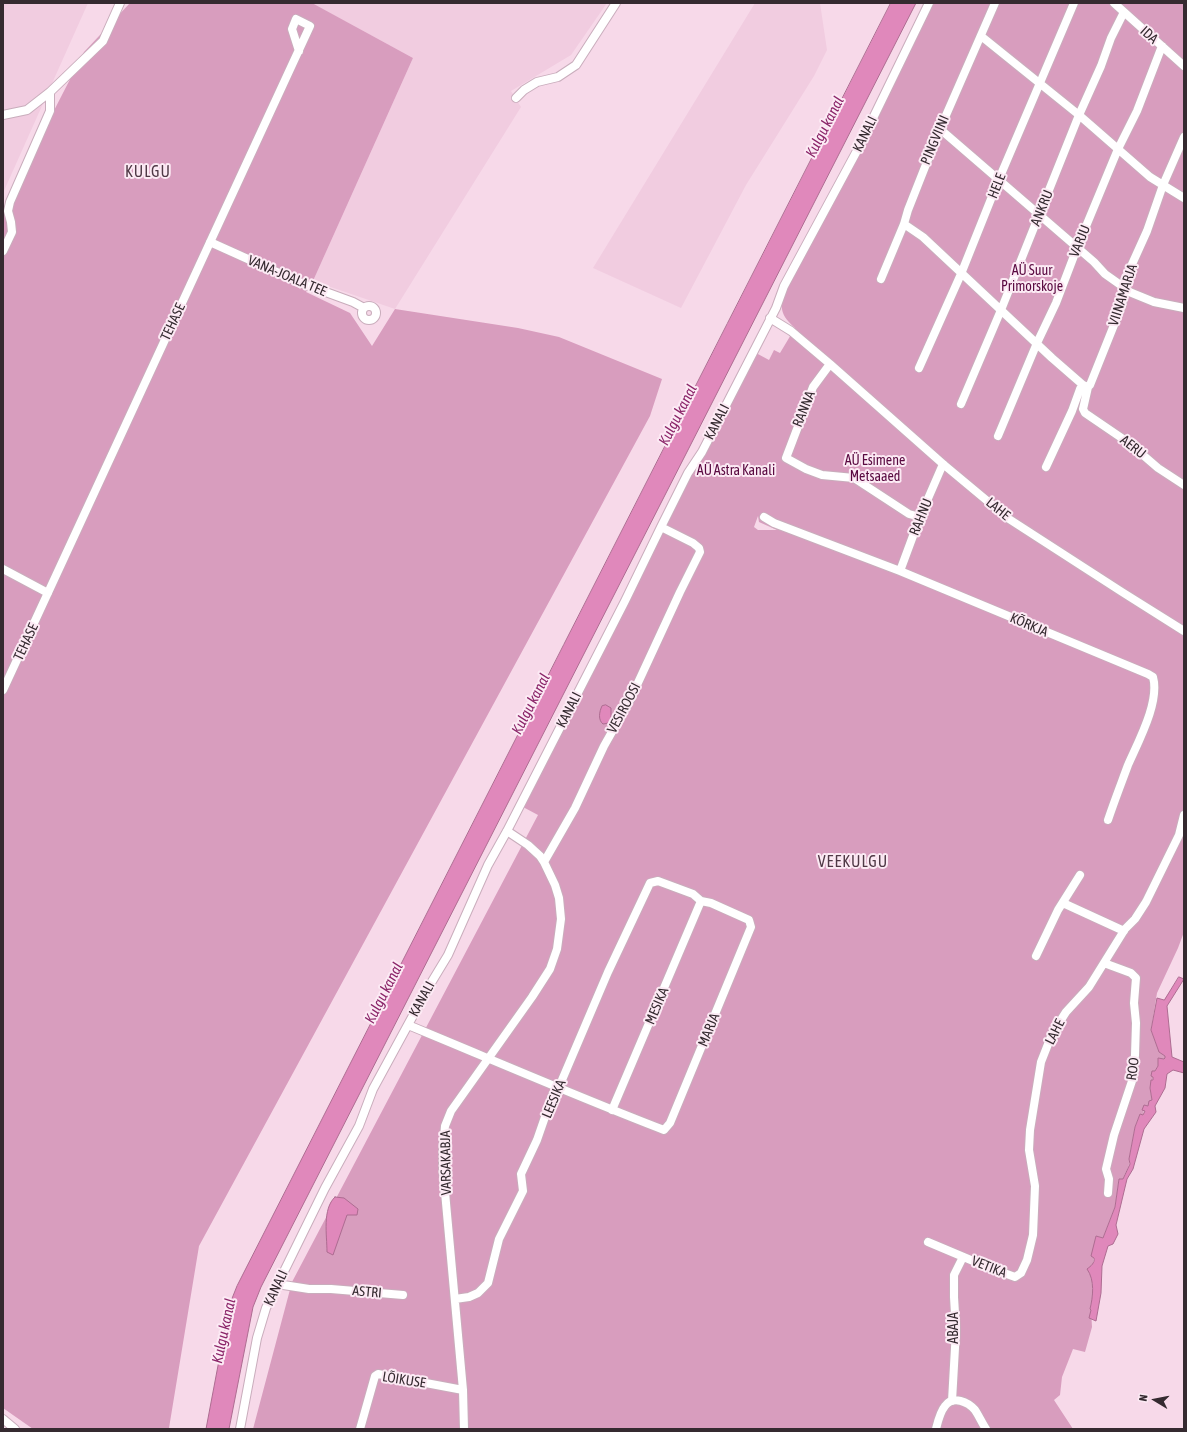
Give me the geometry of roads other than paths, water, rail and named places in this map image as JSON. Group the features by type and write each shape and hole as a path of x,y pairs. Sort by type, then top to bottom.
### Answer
{"street":[{"path":"3,115 28,110 50,92 103,41 120,3"},
{"path":"516,98 524,90 537,82 558,77 576,65 616,3"},
{"name":"KANALI","path":"240,1429 257,1338 266,1308 277,1284 325,1188 359,1126 373,1089 428,988 448,955 488,865 507,831 625,601 688,474 702,452 770,318 784,286 859,148 929,3"},
{"name":"PINGVIINI","path":"881,279 904,224 908,210 940,129 995,3"},
{"name":"HELE","path":"919,368 961,274 999,179 1074,3"},
{"name":"IDA","path":"1114,3 1184,66"},
{"name":"ANKRU","path":"961,404 1002,310 1038,215 1101,66 1111,38 1124,12"},
{"path":"981,36 1040,82 1150,177 1184,198"},
{"name":"VARJU","path":"998,436 1037,343 1056,303 1077,248 1118,149 1136,111 1162,46"},
{"name":"TEHASE","path":"3,690 299,51"},
{"path":"3,251 12,232 8,211 10,202 50,111 50,92"},
{"path":"940,129 1094,262 1105,274 1127,291 1154,302 1184,308"},
{"name":"VIINAMARJA","path":"1046,467 1072,411 1080,388 1090,385 1122,305 1124,293 1122,286 1184,137"},
{"path":"904,224 923,237 1052,358 1085,386"},
{"name":"VANA-JOALA TEE","path":"210,242 301,283 353,302 364,308"},
{"name":"LAHE","path":"770,318 791,332 830,364 943,464 1009,519 1184,631"},
{"name":"RANNA","path":"830,364 813,387 786,458 806,469 822,475 854,478 909,514 920,518"},
{"name":"AERU","path":"1085,386 1083,409 1085,413 1129,443 1158,468 1184,485"},
{"name":"RAHNU","path":"900,571 920,518 943,464"},
{"name":"KÕRKJA","path":"764,517 774,523 900,571 1153,677 1155,684 1155,695 1150,714 1108,820"},
{"name":"VESIROOSI","path":"544,862 575,808 604,746 630,700 700,552 699,548 693,543 661,527"},
{"path":"3,569 48,593"},
{"name":"LAHE","path":"1015,1277 1021,1273 1027,1260 1033,1235 1035,1186 1029,1150 1030,1130 1041,1062 1052,1034 1066,1012 1089,987 1124,931 1135,919 1146,902 1179,835 1184,815"},
{"path":"507,831 528,845 544,862"},
{"name":"VARSAKABJA","path":"464,1429 463,1390 443,1170 445,1126 451,1110 550,969 557,949 560,919 559,898 544,862"},
{"path":"1036,956 1058,910 1080,875"},
{"name":"LEESIKA","path":"455,1299 478,1294 488,1283 499,1239 523,1191 521,1174 537,1140 553,1094 559,1087 608,972 650,883 658,881 693,894 701,901"},
{"name":"MARJA","path":"612,1110 664,1130 670,1123 751,928 749,920 711,903 701,901"},
{"name":"MESIKA","path":"612,1110 701,901"},
{"path":"1063,903 1124,931"},
{"name":"ROO","path":"1104,962 1131,974 1136,978 1134,1003 1136,1023 1135,1055 1132,1081 1112,1142 1106,1169 1109,1179 1108,1193"},
{"path":"408,1025 612,1110"},
{"name":"VETIKA","path":"928,1242 1015,1277"},
{"name":"ABAJA","path":"952,1401 956,1330 954,1275 964,1257"},
{"name":"ASTRI","path":"277,1284 309,1289 331,1289 403,1295"},
{"name":"LÕIKUSE","path":"360,1429 375,1376 378,1374 463,1390"},
{"path":"936,1429 940,1414 945,1404 959,1400 968,1403 976,1411 986,1429"},
{"path":"3,1419 15,1429"}],"district":[{"name":"KULGU","path":"148,172"},
{"name":"VEEKULGU","path":"853,862"}],"water label":[{"name":"Kulgu kanal","path":"825,127"},
{"name":"Kulgu kanal","path":"678,415"},
{"name":"Kulgu kanal","path":"531,704"},
{"name":"Kulgu kanal","path":"384,993"},
{"name":"Kulgu kanal","path":"224,1331"}],"park label":[{"name":"AÜ Suur Primorskoje","path":"1032,280"},
{"name":"AÜ Esimene Metsaaed","path":"875,470"},
{"name":"AÜ Astra Kanali","path":"736,471"}]}
